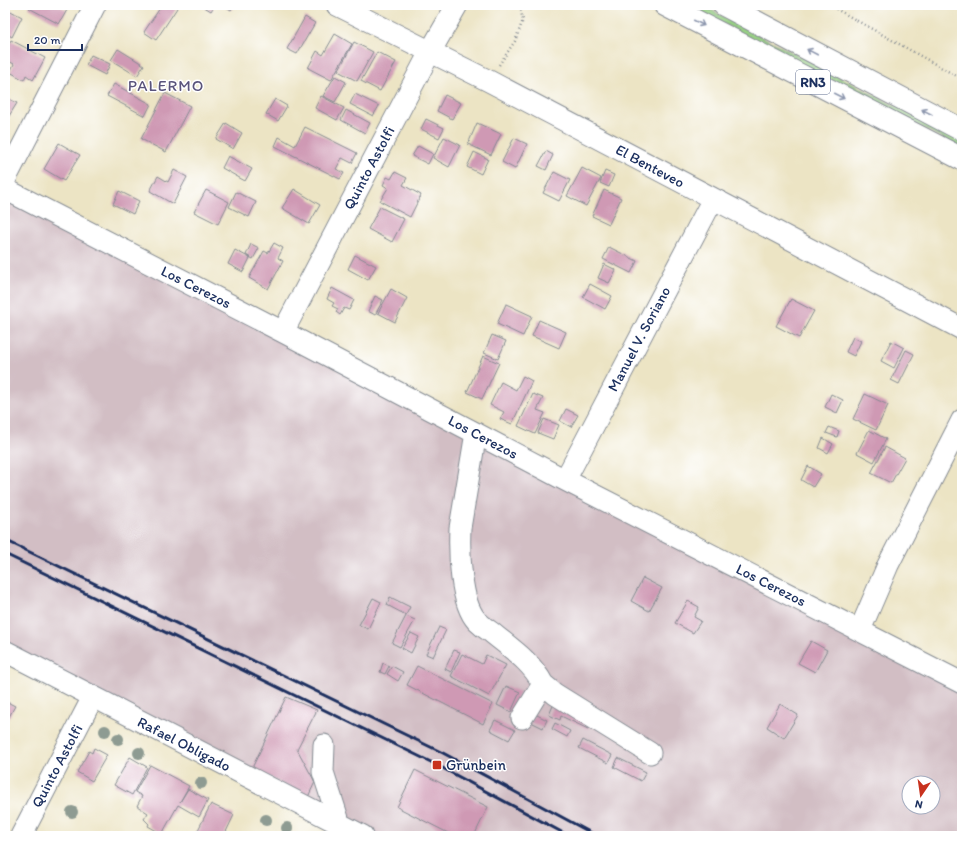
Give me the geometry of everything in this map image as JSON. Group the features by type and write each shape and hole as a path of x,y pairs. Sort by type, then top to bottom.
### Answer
{"highway":[{"name":"RN3","path":"665,5 962,160"},
{"name":"RN3","path":"724,5 962,130"}],"street":[{"path":"5,180 95,5"},
{"name":"El Benteveo","path":"337,5 489,81 962,329"},
{"name":"Quinto Astolfi","path":"283,332 430,52 457,5"},
{"name":"Los Cerezos","path":"5,189 283,332 565,480 962,683"},
{"name":"Manuel V. Soriano","path":"565,480 713,199"},
{"path":"860,630 888,565 962,420"},
{"path":"476,433 459,542 464,595 470,611 476,621 527,661 538,673 543,684 555,694 650,753"},
{"name":"Rafael Obligado","path":"5,651 363,836"},
{"path":"522,718 543,684"},
{"name":"Quinto Astolfi","path":"21,836 93,697"},
{"path":"324,745 323,772 340,824"}],"path":[{"path":"489,81 515,42 522,20 519,5"},
{"path":"829,5 962,79"}],"shaded area":[{"path":"5,189 962,683 962,836 363,836 5,651"}],"green space":[{"path":"687,5 701,5 962,141 962,148"}],"building":[{"path":"30,5 58,5 67,10 59,24 29,8"},
{"path":"162,5 179,5 156,40 144,32"},
{"path":"201,5 215,5 211,11"},
{"path":"223,5 234,5 231,10"},
{"path":"5,8 22,17 12,37 5,33"},
{"path":"305,17 315,23 297,54 287,49"},
{"path":"335,34 352,44 331,80 308,68 317,51 323,55"},
{"path":"11,40 45,58 33,80 26,75 24,80 10,72 14,64 5,59 5,51"},
{"path":"354,42 373,52 357,81 338,71"},
{"path":"118,49 144,65 137,76 111,60"},
{"path":"377,52 396,62 380,91 361,81"},
{"path":"91,55 110,64 105,75 86,65"},
{"path":"335,76 346,82 335,102 323,96"},
{"path":"114,84 151,104 145,116 107,96"},
{"path":"165,93 190,106 166,152 141,139"},
{"path":"355,94 379,106 373,116 350,104"},
{"path":"445,95 461,103 452,119 437,111"},
{"path":"321,96 344,108 337,120 315,108"},
{"path":"5,97 17,103 9,116 5,115"},
{"path":"275,99 287,106 278,121 266,114"},
{"path":"346,110 370,123 365,133 341,120"},
{"path":"426,119 444,128 439,138 421,129"},
{"path":"226,123 242,133 233,149 216,139"},
{"path":"477,123 501,134 491,155 468,144"},
{"path":"305,127 357,153 352,163 342,158 336,169 344,173 340,179 275,146 279,137 295,146"},
{"path":"444,137 460,145 449,167 433,158"},
{"path":"514,138 527,144 515,169 502,162"},
{"path":"59,143 80,155 64,181 44,169"},
{"path":"418,146 433,154 428,164 412,156"},
{"path":"546,151 553,155 546,170 538,166"},
{"path":"474,152 488,159 481,174 467,167"},
{"path":"228,156 252,169 245,181 222,168"},
{"path":"582,168 601,178 586,206 567,196"},
{"path":"174,170 187,177 173,204 150,191 158,176 168,182"},
{"path":"605,171 614,175 609,187 600,183"},
{"path":"395,172 407,178 403,185 421,195 410,217 380,201 388,188 383,185 387,177 391,179"},
{"path":"554,172 570,180 559,201 543,193"},
{"path":"294,189 320,205 309,224 282,208"},
{"path":"206,190 229,202 218,224 194,212"},
{"path":"604,190 621,198 609,224 592,216"},
{"path":"119,191 139,201 133,214 113,204"},
{"path":"236,192 256,202 249,217 229,207"},
{"path":"380,207 404,219 392,242 368,229"},
{"path":"274,243 283,248 278,258 283,261 268,289 249,278 264,251 268,253"},
{"path":"251,244 259,248 253,259 246,255"},
{"path":"609,247 637,261 631,273 603,259"},
{"path":"235,250 250,258 243,272 228,264"},
{"path":"355,255 376,266 368,280 348,269"},
{"path":"604,264 616,270 609,283 598,278"},
{"path":"590,284 612,296 605,309 583,297"},
{"path":"332,288 354,300 349,310 344,308 340,315 336,312 338,309 332,306 334,303 327,299"},
{"path":"391,289 407,298 395,322 378,313"},
{"path":"375,296 383,300 375,315 368,311"},
{"path":"791,299 814,311 799,338 776,326"},
{"path":"506,304 532,316 523,336 497,324"},
{"path":"539,320 566,332 559,348 532,336"},
{"path":"492,335 506,341 498,359 484,353"},
{"path":"853,337 861,341 854,356 846,352"},
{"path":"891,341 904,348 894,368 881,361"},
{"path":"906,350 914,354 899,384 891,380"},
{"path":"483,356 499,363 482,399 467,392"},
{"path":"523,376 532,381 512,424 500,419 504,412 490,405 501,382 516,390"},
{"path":"533,394 543,398 537,410 545,413 535,434 518,426"},
{"path":"831,394 843,400 837,413 825,407"},
{"path":"865,394 888,405 876,430 853,419"},
{"path":"566,409 578,415 571,427 560,421"},
{"path":"544,419 559,425 553,439 538,433"},
{"path":"829,427 839,431 837,437 826,433"},
{"path":"869,430 886,439 874,462 857,453"},
{"path":"823,438 833,444 828,453 819,448"},
{"path":"885,447 905,458 891,483 871,473"},
{"path":"808,466 821,474 813,487 801,480"},
{"path":"643,578 662,588 649,611 631,601"},
{"path":"390,597 410,607 406,615 387,605"},
{"path":"373,598 381,602 368,629 359,625"},
{"path":"688,601 699,607 694,617 701,621 693,633 675,623"},
{"path":"406,616 415,620 400,647 392,643"},
{"path":"439,627 446,630 433,657 426,654"},
{"path":"411,633 419,637 411,653 402,648"},
{"path":"811,641 827,650 815,672 798,663"},
{"path":"454,650 460,652 451,672 445,669"},
{"path":"462,654 482,664 486,655 506,665 489,696 451,676"},
{"path":"383,663 389,666 385,674 380,672"},
{"path":"392,666 403,672 398,681 387,674"},
{"path":"417,666 493,704 483,724 407,685"},
{"path":"506,686 520,692 511,712 497,705"},
{"path":"286,697 317,710 297,749 315,782 308,797 252,768"},
{"path":"5,701 15,706 5,724"},
{"path":"555,701 593,719 588,729 561,716 560,720 549,715"},
{"path":"780,704 798,715 784,738 767,727"},
{"path":"535,714 547,720 543,728 531,722"},
{"path":"495,720 515,730 509,740 490,730"},
{"path":"555,723 570,731 567,737 552,729"},
{"path":"583,740 612,755 608,763 579,748"},
{"path":"94,748 107,755 92,781 77,772 89,751 92,753"},
{"path":"130,757 147,767 132,795 114,785"},
{"path":"618,758 646,772 641,781 614,767"},
{"path":"150,765 189,786 180,802 188,789 208,800 199,817 178,805 162,834 148,826 149,824 144,819 148,813 137,806 142,796 135,792"},
{"path":"415,770 488,807 474,836 454,836 397,807"},
{"path":"211,804 234,815 224,836 195,836"}],"railway":[{"path":"5,540 443,753 597,836"},
{"path":"5,554 437,765 569,836"}],"place":[{"name":"Grünbein","path":"437,765"}],"district":[{"name":"PALERMO","path":"166,85"}]}
